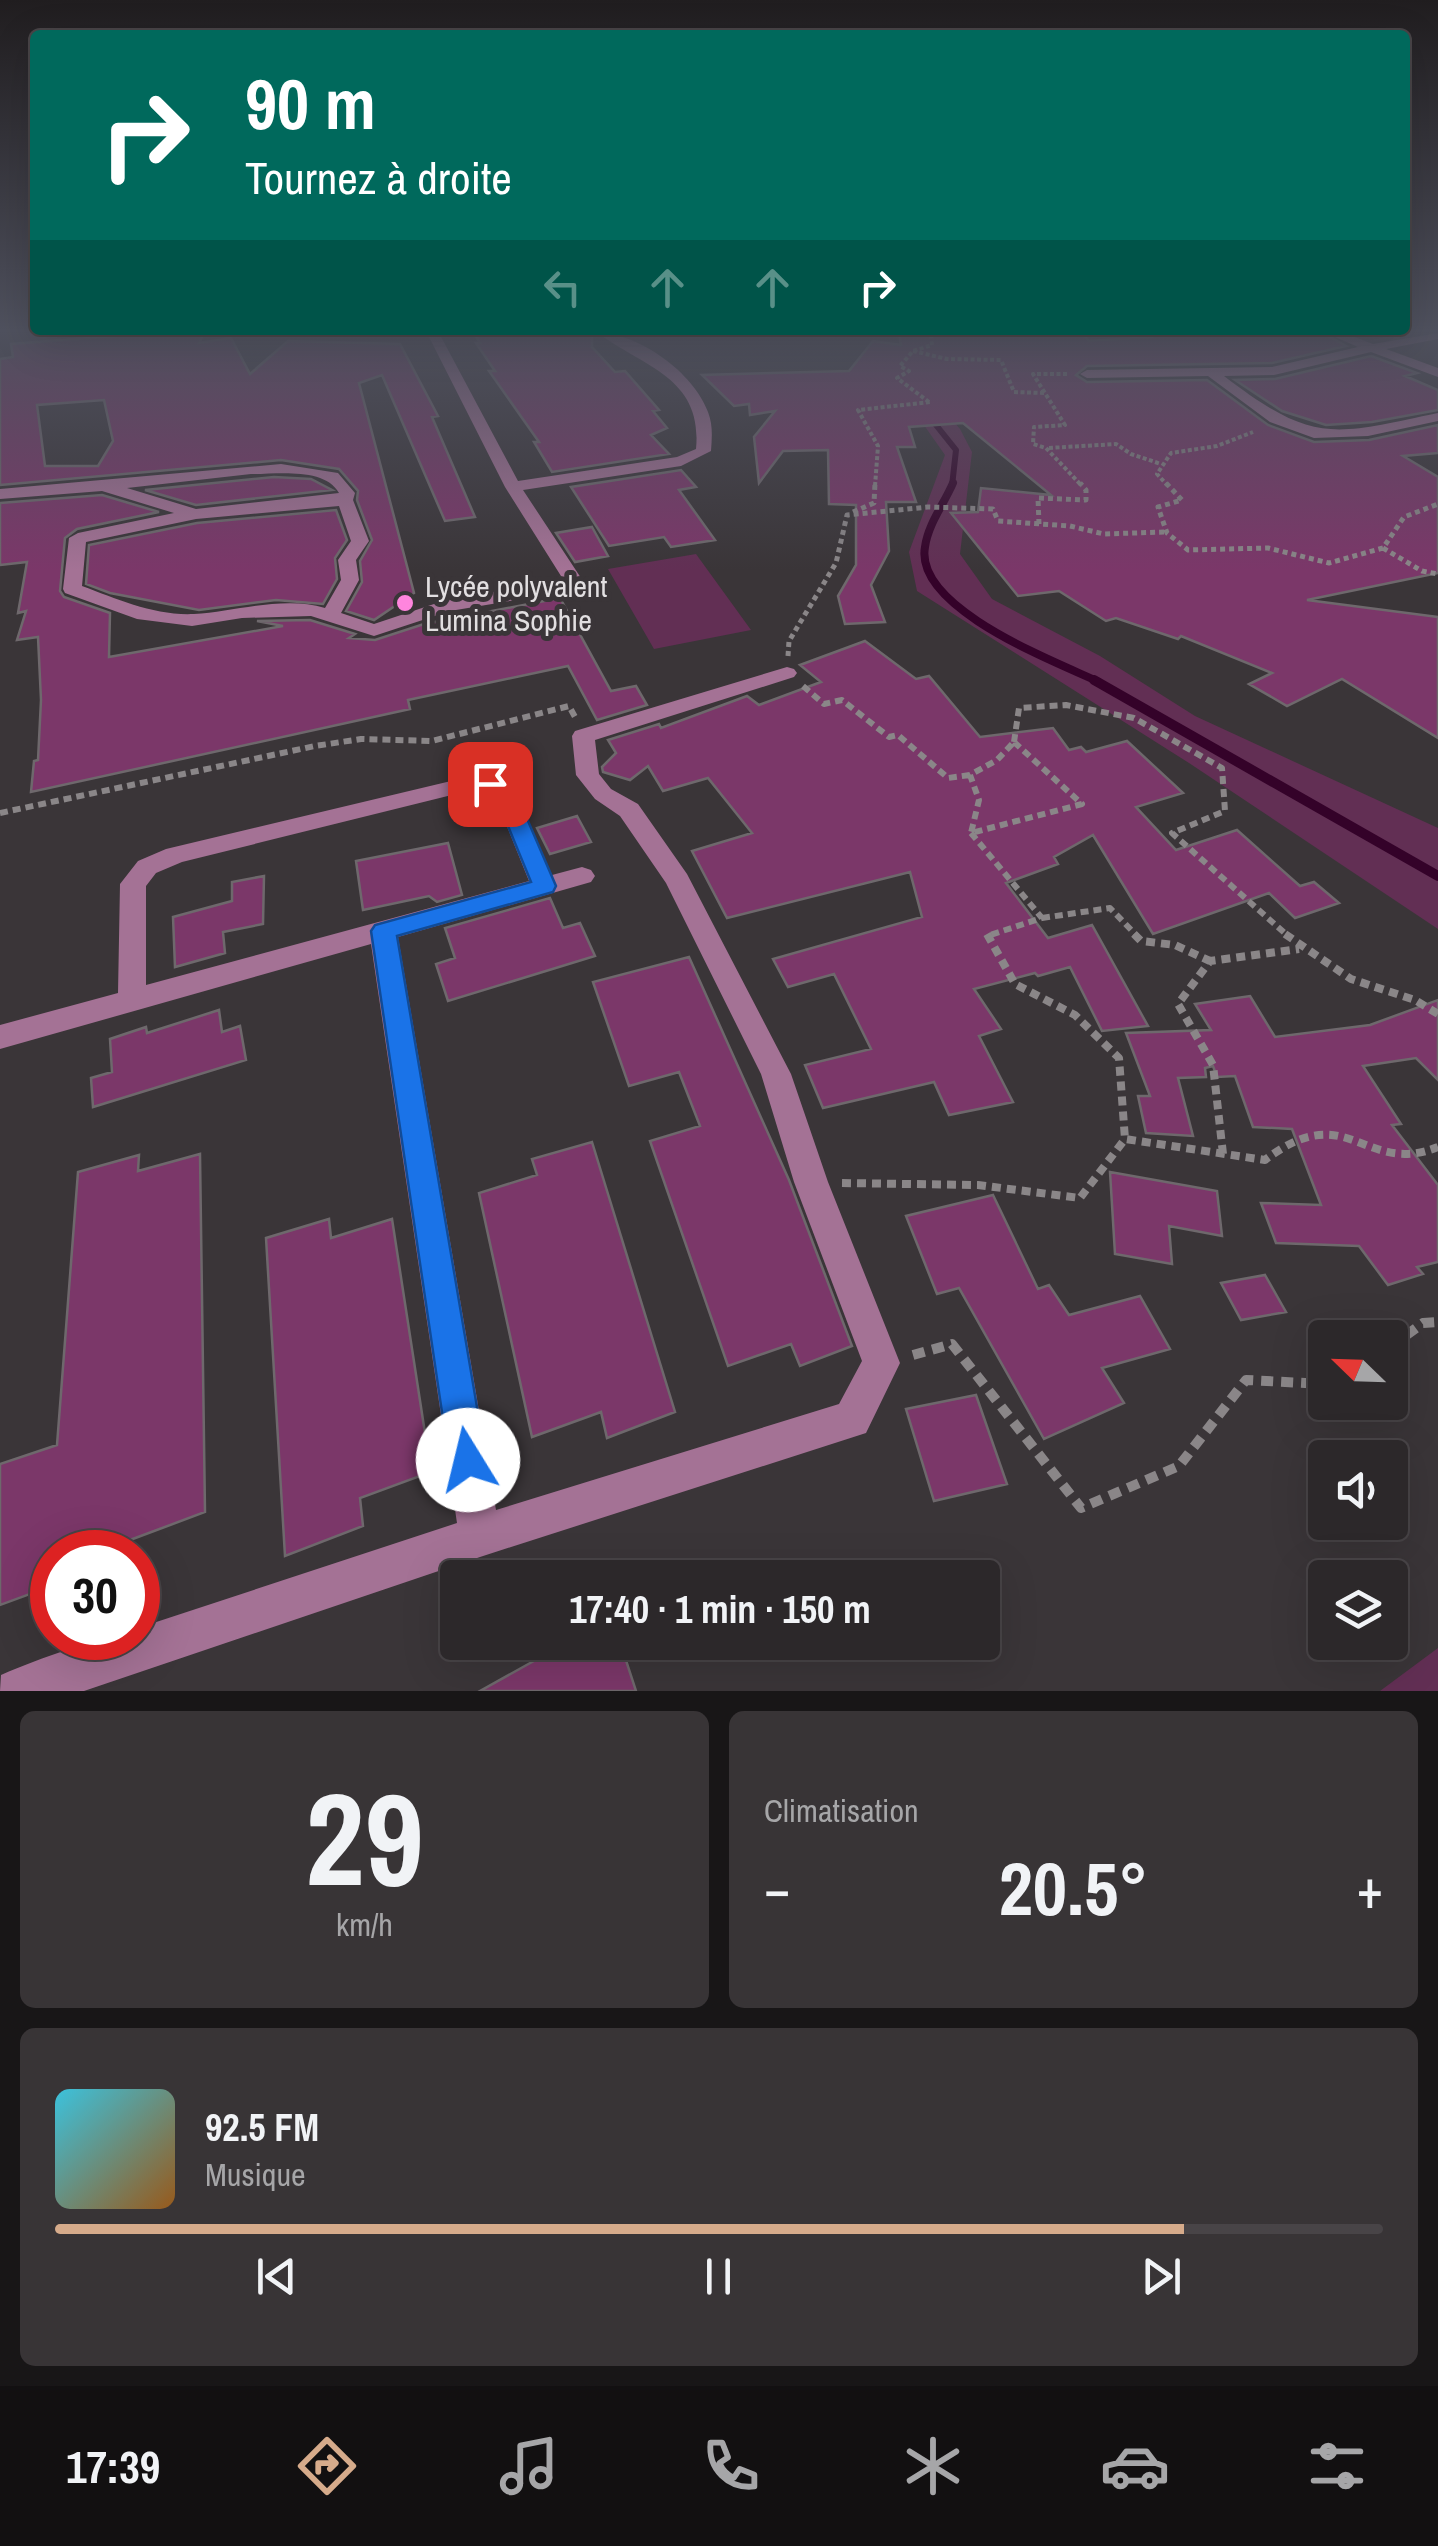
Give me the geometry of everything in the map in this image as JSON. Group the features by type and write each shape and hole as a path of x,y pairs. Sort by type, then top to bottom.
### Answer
{"street":[{"path":"345,500 196,514 78,538 72,589 137,614 192,620 242,612 312,610 374,630 446,606 551,588 572,578 513,487 474,412"},
{"path":"513,487 682,461 703,452 701,412"},
{"path":"1269,412 1293,428 1310,432 1355,432 1438,417"},
{"path":"0,494 280,469 333,477 341,481 347,494 345,500 360,540 347,560 350,580 330,615"},
{"path":"103,486 196,514"},
{"path":"17,1691 480,1536 852,1419 882,1363 811,1182 776,1074 678,880 629,810 603,794 588,775 583,736 788,673"},
{"path":"132,1001 133,884 147,867 175,855 472,784 490,784 506,793 544,886"},
{"path":"0,1038 582,876"},
{"path":"384,931 480,1536"}],"path":[{"path":"847,515 874,503 878,446 859,412"},
{"path":"1058,412 1066,424 1034,427 1033,444 1046,448 1116,444 1162,464"},
{"path":"1164,532 1158,506 1182,500 1157,474 1171,453 1217,446 1251,432 1293,428"},
{"path":"1039,524 1038,498 1086,500 1086,490 1046,448"},
{"path":"847,515 955,507 993,509 998,521 1070,526 1104,534 1118,530 1164,532 1188,550 1268,548 1329,563 1383,548 1398,522 1420,506 1438,504"},
{"path":"847,515 836,564 789,641 788,673 824,704 842,700 889,737 898,735 948,778 970,775 997,760 1014,742 1018,708 1066,705 1134,718 1222,768 1224,810 1172,832 1300,948 1363,986 1409,994 1438,1014"},
{"path":"1383,548 1422,571 1438,574"},
{"path":"0,813 315,746 361,740 432,741 569,706 583,736"},
{"path":"971,833 1082,804 1014,742"},
{"path":"970,775 979,800 971,833"},
{"path":"971,833 1042,918"},
{"path":"811,1182 978,1185 1080,1198 1124,1139 1119,1058 1075,1015 1014,984 986,934 1042,918 1110,908 1142,941 1175,944 1210,961 1300,948"},
{"path":"1210,961 1178,1004 1213,1065 1223,1154"},
{"path":"1124,1139 1265,1160 1289,1139 1328,1132 1412,1157 1438,1146"},
{"path":"1408,1333 1423,1323 1438,1322"},
{"path":"882,1363 952,1344 1081,1508 1179,1466 1246,1380 1308,1383"}],"shaded area":[{"path":"915,412 945,412 972,452 960,554 992,599 1100,656 1195,716 1438,828 1438,929 1189,763 917,591 909,552 945,455"},
{"path":"696,554 751,630 654,649 608,569"},
{"path":"1438,1648 1438,1691 1380,1691"}],"building":[{"path":"0,412 38,412 45,466 98,466 113,441 107,412 367,412 414,593 374,620 346,611 362,582 360,561 372,540 357,500 358,491 339,469 281,460 0,485"},
{"path":"398,412 436,412 438,416 432,417 475,517 445,521"},
{"path":"518,412 654,412 667,428 651,435 669,454 552,472 534,442 539,442"},
{"path":"774,412 1250,412 1268,425 1314,442 1369,440 1438,425 1438,453 1403,456 1438,477 1438,573 1307,600 1438,617 1438,738 1342,679 1287,706 1249,684 1272,673 1181,636 1178,639 1116,618 1106,621 1059,591 1018,596 951,513 978,512 981,488 1051,495 963,423 909,427 915,447 897,447 916,502 886,502 889,551 871,585 885,622 845,624 838,596 856,565 856,505 829,504 828,450 783,451 759,483 754,437"},
{"path":"1285,412 1427,412 1372,422 1326,425"},
{"path":"681,470 696,487 679,490 715,540 671,547 664,537 609,546 571,487"},
{"path":"274,477 311,479 332,490 196,505 145,490"},
{"path":"102,495 159,512 77,529 65,538 60,591 64,597 110,613 109,657 283,626 257,621 310,620 355,634 349,638 375,640 424,624 560,598 611,691 636,686 647,705 597,720 568,666 408,700 410,709 31,792 34,761 38,760 41,700 38,637 17,640 26,611 18,613 27,562 0,565 0,503"},
{"path":"336,510 347,540 335,558 337,579 323,604 276,600 199,610 110,593 86,584 89,545 197,523"},
{"path":"592,527 608,556 575,562 556,533"},
{"path":"865,641 916,679 929,676 980,737 1053,728 1069,750 1081,747 1086,752 1127,741 1183,793 1136,807 1176,850 1237,830 1300,886 1314,882 1339,903 1295,918 1269,893 1153,934 1093,835 1054,857 1058,864 1006,883 1048,938 1092,925 1148,1026 1102,1031 1070,967 1038,976 1035,973 974,989 1001,1029 979,1036 1013,1102 949,1115 934,1082 823,1108 805,1065 871,1049 834,974 788,987 773,959 922,917 910,872 727,918 692,851 752,833 708,778 663,791 648,766 630,780 603,772 602,767 616,753 608,740 659,724 661,728 747,696 759,705 821,682 800,665"},
{"path":"577,816 591,842 550,854 537,828"},
{"path":"448,843 462,895 437,902 429,896 363,910 356,861"},
{"path":"264,876 263,924 223,932 225,953 175,967 173,917 232,901 232,882"},
{"path":"550,898 563,928 580,923 595,956 448,1001 436,964 455,958 445,928"},
{"path":"689,957 789,1180 852,1346 800,1366 791,1344 728,1366 650,1141 700,1126 679,1072 629,1086 593,982"},
{"path":"1250,996 1275,1037 1370,1025 1438,1000 1438,1080 1416,1058 1363,1066 1401,1124 1392,1125 1438,1185 1438,1262 1417,1267 1423,1274 1388,1285 1359,1246 1276,1243 1261,1203 1321,1205 1292,1129 1253,1127 1235,1076 1217,1077 1213,1066 1205,1068 1206,1077 1178,1078 1193,1136 1146,1133 1138,1096 1150,1096 1126,1033 1211,1030 1195,1004"},
{"path":"219,1010 222,1032 240,1026 246,1060 93,1107 91,1078 112,1072 110,1039 146,1027 147,1033"},
{"path":"592,1142 675,1412 607,1438 601,1412 532,1437 479,1193 537,1175 532,1159"},
{"path":"200,1154 205,1512 157,1530 30,1530 30,1594 0,1605 0,1464 57,1445 78,1172 139,1155 138,1171"},
{"path":"1110,1172 1217,1191 1222,1236 1169,1226 1172,1264 1115,1254"},
{"path":"993,1195 1038,1289 1049,1285 1069,1315 1140,1296 1170,1349 1102,1368 1124,1403 1044,1439 959,1288 937,1294 906,1216"},
{"path":"329,1219 331,1238 392,1219 431,1472 360,1498 363,1526 285,1556 266,1238"},
{"path":"1265,1275 1286,1312 1241,1320 1221,1283"},
{"path":"976,1395 1007,1484 934,1501 906,1409"},
{"path":"536,1660 626,1660 636,1691 480,1691"}],"waterway":[{"path":"928,415 956,450 952,485"},
{"path":"952,485 925,547 927,569 941,591 991,630 1099,682"},
{"path":"1094,680 1438,876"}],"place":[{"name":"Lycée polyvalent Lumina Sophie","path":"405,603"}],"route":[{"path":"468,1460 384,931 544,886 506,793 490,784"}]}
